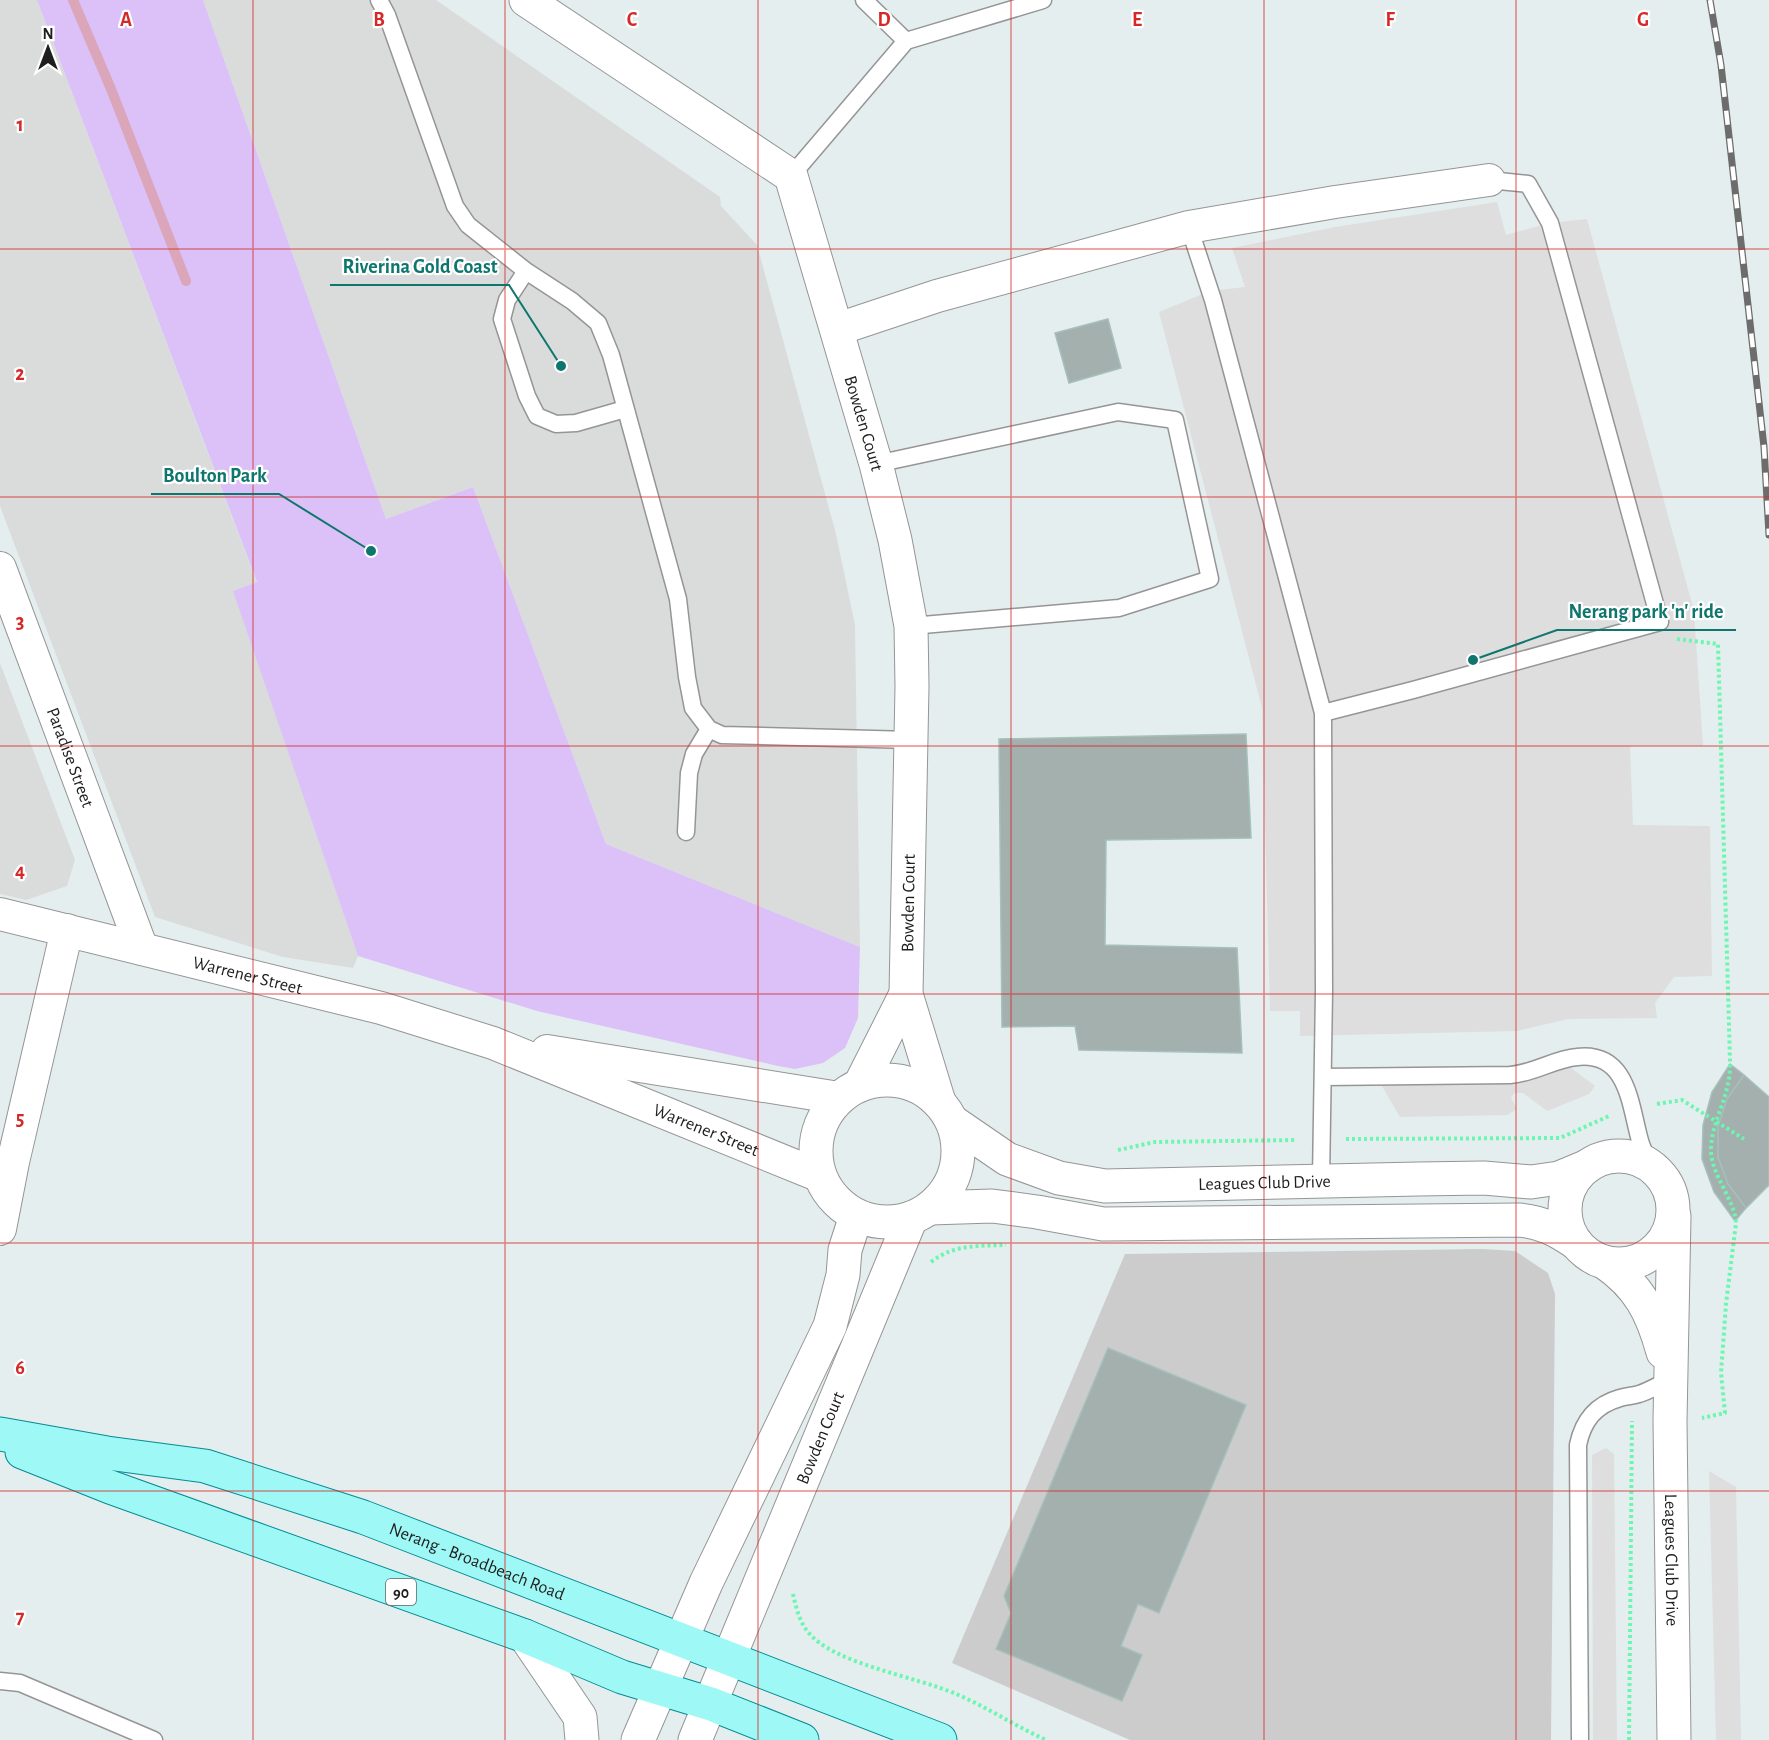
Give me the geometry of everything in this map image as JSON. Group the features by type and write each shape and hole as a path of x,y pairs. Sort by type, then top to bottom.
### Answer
{"main road":[{"name":"Nerang - Broadbeach Road","path":"0,1434 107,1453 205,1466 363,1517 940,1740"},
{"name":"90","path":"0,1442 110,1487 525,1636 622,1677 711,1704 802,1740"}],"street":[{"path":"526,0 791,176"},
{"name":"Bowden Court","path":"791,176 876,464 895,540 911,626 906,994 946,1112"},
{"path":"838,329 937,296 1189,227 1335,202 1489,180"},
{"name":"Paradise Street","path":"0,568 142,949"},
{"name":"Warrener Street","path":"0,914 381,1008 493,1043 820,1176"},
{"path":"0,1229 13,1162 67,930"},
{"name":"Bowden Court","path":"849,1091 906,994"},
{"name":"Warrener Street","path":"493,1043 849,1091"},
{"path":"921,1213 947,1190 957,1167 959,1146 946,1112 929,1093 906,1082 876,1080 849,1091 829,1109 818,1132 815,1152 820,1176 835,1201 856,1216 886,1223 921,1213 992,1206 1103,1224 1525,1220 1556,1229 1588,1255 1604,1262 1623,1264 1650,1255 1668,1234 1674,1216 1670,1190 1666,1182 1654,1168 1641,1160 1617,1155 1602,1158 1588,1166 1572,1183 1564,1205 1568,1229 1576,1243"},
{"name":"Leagues Club Drive","path":"946,1112 1007,1159 1059,1178 1105,1186 1484,1178 1524,1182 1542,1181 1574,1173 1588,1166"},
{"path":"1321,1180 1324,1192 1334,1199 1361,1200 1394,1217 1416,1220"},
{"name":"Bowden Court","path":"695,1740 921,1213"},
{"name":"Bowden Court","path":"638,1740 682,1639 830,1326 843,1275 845,1250 856,1216"},
{"name":"Leagues Club Drive","path":"1674,1216 1670,1420 1674,1740"},
{"name":"Leagues Club Drive","path":"1604,1262 1627,1280 1640,1296 1657,1331 1670,1380"},
{"path":"525,1636 580,1717 582,1740"}],"lane":[{"path":"379,0 387,15 455,206 468,225 525,272 572,301 598,323 611,355 678,599 693,708 709,729 722,735 911,740"},
{"path":"864,0 906,41"},
{"path":"791,176 906,41 1043,0"},
{"path":"1323,713 1660,622 1550,223 1528,184 1489,180"},
{"path":"1189,227 1210,291 1323,713 1324,992 1321,1180"},
{"path":"525,272 507,300 502,319 526,396 537,416 556,424 576,423 625,409"},
{"path":"876,464 1118,412 1175,420 1210,579 1119,608 911,626"},
{"path":"686,832 688,773 694,754 709,729"},
{"path":"1323,1077 1510,1075 1532,1071 1564,1059 1584,1056 1599,1059 1618,1072 1628,1089 1642,1146 1654,1168"},
{"path":"1580,1740 1578,1445 1581,1432 1587,1419 1600,1407 1619,1398 1642,1393 1670,1380"},
{"path":"0,1681 20,1683 154,1740"}],"path":[{"path":"1629,1740 1632,1420 1696,1419 1725,1413 1721,1373 1726,1304 1736,1223 1736,1212 1722,1188 1711,1152 1716,1122 1728,1084 1730,1060 1718,644 1675,639"},
{"path":"1633,1109 1682,1100 1744,1139"},
{"path":"789,1610 796,1609 808,1633 829,1649 880,1669 954,1693 1046,1740"}],"shaded area":[{"path":"0,0 37,0 257,583 234,591 358,956 353,968 283,957 155,917 0,506"},
{"path":"37,0 203,0 386,519 473,487 606,844 860,947 858,1018 845,1048 823,1063 795,1069 778,1066 537,1011 358,956 233,591 257,582"},
{"path":"203,0 436,0 720,197 721,206 757,245 836,534 855,625 860,947 606,844 473,487 386,519"},
{"path":"1497,202 1506,235 1550,223 1587,219 1694,611 1703,746 1630,746 1633,825 1710,826 1712,976 1674,977 1655,1003 1657,1018 1568,1019 1517,1031 1300,1036 1300,1011 1270,1011 1262,708 1159,312 1210,291 1245,287 1232,248 1335,227"},
{"path":"0,663 75,860 67,886 26,900 0,894"},
{"path":"1562,1061 1595,1086 1589,1094 1547,1111 1523,1093 1514,1093 1511,1098 1517,1109 1507,1115 1400,1117 1376,1076 1510,1075"},
{"path":"1482,1249 1515,1251 1548,1273 1555,1294 1551,1740 1130,1740 952,1663 1125,1254"},
{"path":"1606,1448 1614,1454 1617,1740 1593,1740 1592,1455"},
{"path":"1709,1471 1736,1487 1741,1740 1716,1740"}],"building":[{"path":"1108,319 1121,368 1069,383 1055,333"},
{"path":"1246,734 1251,838 1106,840 1105,945 1237,948 1242,1053 1079,1050 1075,1026 1002,1027 999,739"},
{"path":"1730,1064 1744,1075 1727,1099 1718,1127 1718,1157 1728,1184 1746,1208 1735,1221 1714,1192 1702,1159 1703,1125 1712,1092"},
{"path":"1744,1075 1769,1097 1769,1185 1746,1208 1728,1184 1718,1157 1718,1127 1727,1099"},
{"path":"1108,1348 1246,1405 1159,1613 1138,1604 1121,1646 1142,1655 1122,1701 996,1649 1011,1613 1004,1596"}],"waterway":[{"path":"73,0 111,89 186,281"}],"railway":[{"path":"1710,0 1721,65 1764,447 1769,535"}],"place":[{"name":"Riverina Gold Coast","path":"561,366"},
{"name":"Boulton Park","path":"371,551"},
{"name":"Nerang park 'n' ride","path":"1473,660"}]}
